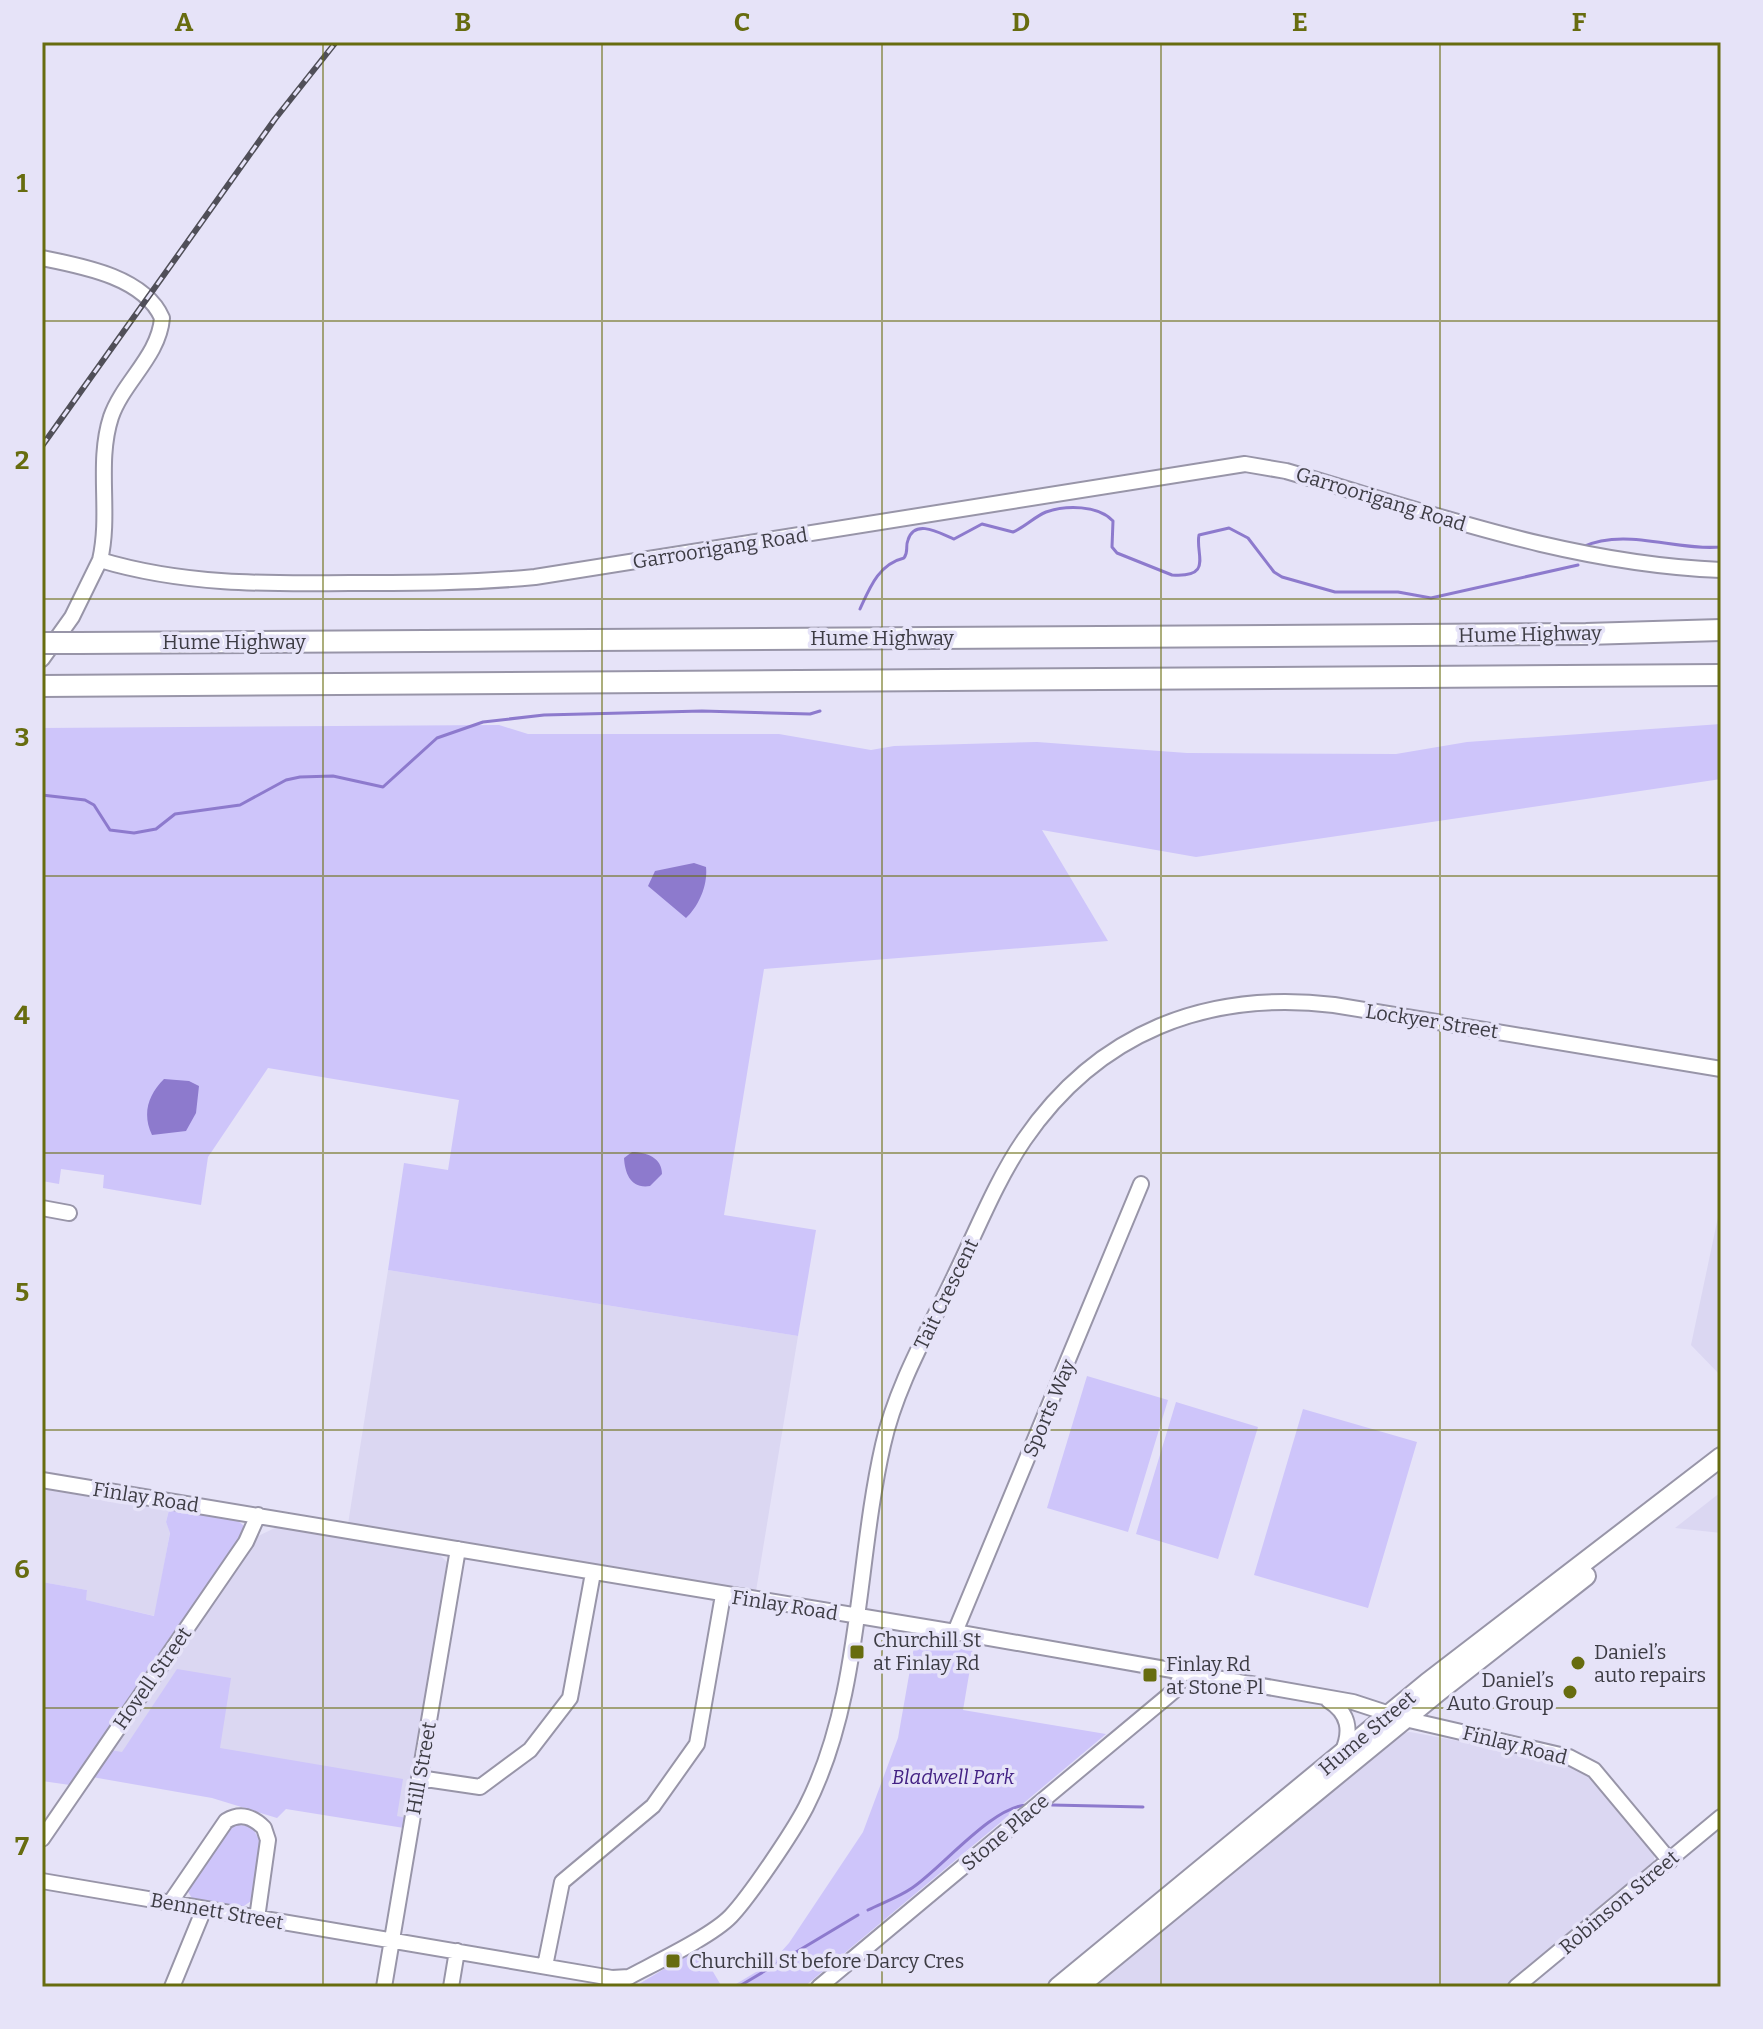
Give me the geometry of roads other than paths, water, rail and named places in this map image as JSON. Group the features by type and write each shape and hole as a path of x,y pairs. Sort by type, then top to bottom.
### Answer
{"highway":[{"name":"Hume Highway","path":"42,643 1586,634 1721,630"},
{"name":"Hume Highway","path":"51,686 1721,675"}],"main road":[{"name":"Hume Street","path":"1078,1987 1398,1716 1721,1457"},
{"name":"Hume Street","path":"1058,1987 1342,1754 1398,1716 1721,1472"}],"street":[{"path":"42,258 122,282 150,300 162,318 158,338 118,401 107,434 105,526 100,560 72,617 42,659"},
{"name":"Garroorigang Road","path":"100,560 167,577 205,582 500,580 1245,464 1286,471 1551,549 1619,562 1721,570"},
{"name":"Lockyer Street","path":"1145,1032 1180,1017 1239,1003 1301,1001 1721,1069"},
{"name":"Tait Crescent","path":"545,1966 629,1977 730,1917 812,1794 837,1721 877,1476 891,1415 999,1184 1022,1142 1059,1096 1104,1057 1145,1032"},
{"name":"Sports Way","path":"955,1632 1141,1184"},
{"path":"42,1208 69,1213"},
{"name":"Finlay Road","path":"42,1480 1319,1695 1569,1757 1594,1770 1670,1861"},
{"name":"Hovell Street","path":"42,1839 246,1542 258,1515"},
{"name":"Hill Street","path":"384,1987 458,1549"},
{"path":"419,1778 480,1787 542,1737 573,1690 593,1573"},
{"path":"545,1966 562,1882 653,1806 697,1744 723,1595"},
{"name":"Stone Place","path":"819,1987 1176,1689 1182,1671"},
{"path":"1319,1695 1339,1707 1348,1722 1347,1742 1342,1754"},
{"path":"170,1903 226,1821 246,1816 264,1828 268,1840 257,1918"},
{"name":"Robinson Street","path":"1516,1987 1721,1817"},
{"name":"Bennett Street","path":"42,1881 545,1966"},
{"path":"172,1987 204,1909"},
{"path":"451,1987 457,1951"}],"waterway":[{"path":"860,609 882,571 904,558 908,540 917,530 930,529 954,539 982,524 1013,532 1046,512 1063,508 1090,509 1107,516 1113,521 1112,547 1117,553 1172,575 1185,575 1198,569 1199,535 1229,528 1248,538 1274,572 1282,577 1335,592 1398,592 1431,598 1578,565"},
{"path":"1582,547 1616,539 1721,547"},
{"path":"42,795 85,800 94,805 110,830 134,833 156,829 175,814 240,805 286,780 300,777 333,776 383,787 437,738 483,722 544,715 702,711 810,714 820,711"},
{"path":"868,1910 912,1888 999,1815 1028,1805"},
{"path":"1052,1805 1143,1807"},
{"path":"738,1987 858,1915"}],"railway":[{"path":"42,446 275,119 336,42"}],"place":[{"name":"Churchill St at Finlay Rd","path":"857,1652"},
{"name":"Daniel’s auto repairs","path":"1578,1663"},
{"name":"Finlay Rd at Stone Pl","path":"1150,1675"},
{"name":"Daniel’s Auto Group","path":"1570,1692"},
{"name":"Churchill St before Darcy Cres","path":"673,1961"}],"park label":[{"name":"Bladwell Park","path":"953,1777"}]}
